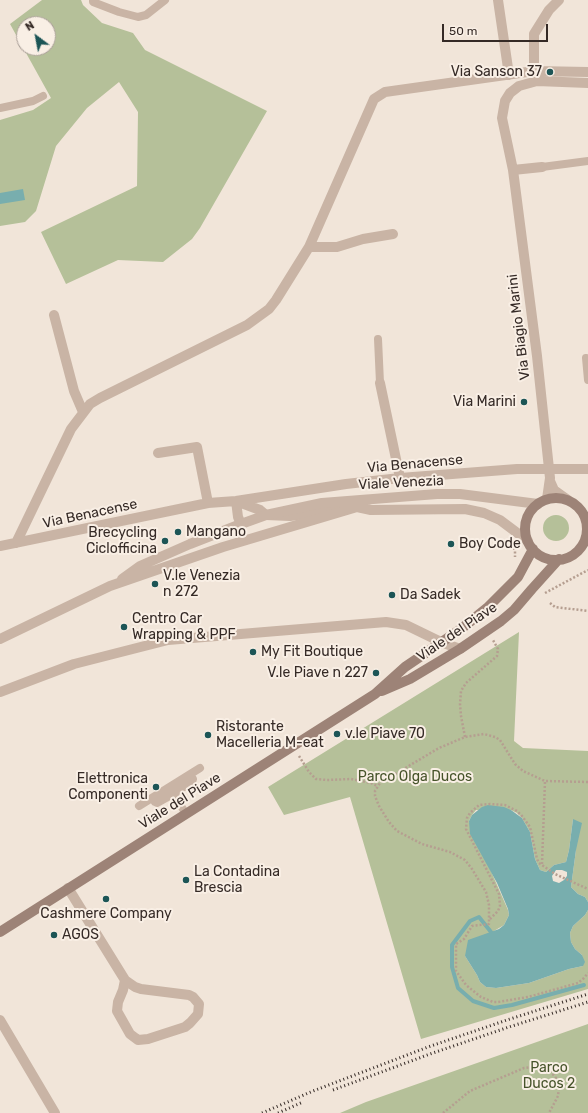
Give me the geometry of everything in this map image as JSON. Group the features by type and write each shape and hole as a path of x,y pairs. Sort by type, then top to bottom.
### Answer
{"main road":[{"path":"558,498 568,500 577,506 584,514 587,524 586,543 569,557 550,559 540,555 530,545 526,531 526,521 530,512 538,504 547,499 558,498"},
{"path":"577,506 588,506"},
{"name":"Viale del Piave","path":"375,694 405,667 465,626 498,598 518,577 530,545"},
{"name":"Viale del Piave","path":"0,932 375,694 410,679 486,632 514,610 559,559"}],"street":[{"path":"498,0 509,75"},
{"path":"534,71 534,34 549,10 559,0"},
{"path":"16,544 71,429 90,404 247,325 269,309 309,247 374,99 384,92 534,71 588,72"},
{"name":"Via Biagio Marini","path":"547,499 550,481 537,356 513,170 502,118 510,92 519,86 536,81 588,83"},
{"path":"513,170 542,166"},
{"path":"309,247 337,247 364,239 393,234"},
{"path":"54,315 74,391 83,412"},
{"name":"Viale Venezia","path":"380,383 400,478"},
{"path":"158,453 197,447 208,503"},
{"name":"Via Benacense","path":"0,546 16,544 208,503 236,501 346,484 400,478 517,469 588,469"},
{"path":"550,481 554,490 568,500"},
{"name":"Viale Venezia","path":"110,586 140,566 241,524 266,515 322,503 437,494 460,494 538,504"},
{"path":"236,501 238,517 241,524"},
{"name":"Via Benacense","path":"236,501 260,510 266,515"},
{"name":"Viale Venezia","path":"266,515 290,516 357,507 371,510 465,509 484,513 500,520 530,545"},
{"name":"Viale Venezia","path":"0,639 110,586 223,546 357,507"},
{"path":"0,692 74,664 168,640 386,622 406,625 441,642 460,649"},
{"path":"68,888 125,980 141,989 189,995 199,1004 198,1014 190,1024 185,1027 148,1039 138,1040 130,1034 117,1011 118,1002 125,980"},
{"path":"0,1020 55,1113"}],"lane":[{"path":"93,0 93,2 119,12 138,17 146,15 165,0"},
{"path":"0,108 33,101 43,96"},
{"path":"542,166 588,161"},
{"path":"378,339 380,383"},
{"path":"586,358 588,380"},
{"path":"139,806 200,768"},
{"path":"152,798 157,803 173,794 192,782 190,775"},
{"path":"173,794 186,814"}],"path":[{"path":"510,538 515,551 515,562"},
{"path":"541,595 588,570"},
{"path":"550,603 555,607 588,611"},
{"path":"466,737 461,716 461,691 466,683 497,656 498,649 492,640"},
{"path":"588,782 545,781 519,768 504,745 495,737 484,734 466,737 439,748 380,783 377,786 375,796 379,806 389,822 397,831 422,844 450,852 458,856 469,864 486,892 489,905 489,924 472,926 464,940 456,944 456,971 466,985 481,997 493,1002 498,1002 528,997 578,983 588,973"},
{"path":"292,746 309,772 316,779 352,779 377,786"},
{"path":"542,864 545,781"},
{"path":"490,919 498,911 501,900 495,884 468,835 466,824 470,813 479,805 505,805 517,811 530,827 537,859 555,874 588,889"},
{"path":"443,1113 470,1091 524,1068 534,1067 543,1068 551,1072 556,1078 559,1086 558,1096 549,1113"}],"green space":[{"path":"42,0 81,0 83,5 102,23 133,33 145,50 267,111 200,228 192,239 163,262 118,260 66,284 41,232 137,186 138,112 119,82 87,108 56,146 36,211 25,222 0,226 0,120 33,110 51,98 28,56 56,56 56,16 21,16"},
{"path":"16,20 16,35 10,24"},
{"path":"556,515 565,519 569,528 565,537 556,541 547,537 543,528 547,519"},
{"name":"Parco Olga Ducos","path":"519,632 514,741 523,748 588,751 588,902 585,897 578,894 571,887 576,850 573,819 566,862 554,865 546,872 540,870 535,859 530,832 522,818 517,813 511,810 476,810 469,821 509,915 504,925 494,931 465,956 480,982 486,987 496,988 529,983 569,969 583,966 582,955 575,949 571,942 570,933 573,926 585,915 588,910 588,989 421,1039 350,797 284,815 268,787"},
{"name":"Parco Ducos 2","path":"588,1024 588,1113 340,1113 366,1102"}],"water":[{"path":"23,189 25,200 0,204 0,193"},
{"path":"488,805 504,807 522,818 530,832 535,859 540,870 546,872 554,865 566,862 573,819 582,823 576,850 571,887 578,894 585,897 588,902 588,910 585,915 573,926 570,933 571,942 575,949 582,955 585,962 583,966 569,969 529,983 496,988 486,987 480,982 465,956 468,940 499,929 504,925 509,915 497,883 470,834 469,821 472,815 482,807","holes":["556,870 567,872 567,876 564,880 559,883 553,881 552,876"]}],"waterway":[{"path":"491,932 479,917 470,921 452,945 452,967 458,988 473,1001 494,1008 512,1005 584,985"}],"railway":[{"path":"262,1113 313,1091 428,1047 588,994"},
{"path":"333,1090 430,1054 588,1002"},
{"path":"278,1113 303,1102"}],"place":[{"name":"Via Sanson 37","path":"550,72"},
{"name":"Via Marini","path":"524,402"},
{"name":"Mangano","path":"178,532"},
{"name":"Brecycling Ciclofficina","path":"165,541"},
{"name":"Boy Code","path":"451,544"},
{"name":"V.le Venezia n 272","path":"155,584"},
{"name":"Da Sadek","path":"392,595"},
{"name":"Centro Car Wrapping & PPF","path":"124,627"},
{"name":"My Fit Boutique","path":"253,652"},
{"name":"V.le Piave n 227","path":"376,673"},
{"name":"v.le Piave 70","path":"337,734"},
{"name":"Ristorante Macelleria M-eat","path":"208,735"},
{"name":"Elettronica Componenti","path":"156,787"},
{"name":"La Contadina Brescia","path":"186,880"},
{"name":"Cashmere Company","path":"106,899"},
{"name":"AGOS","path":"54,935"}]}
